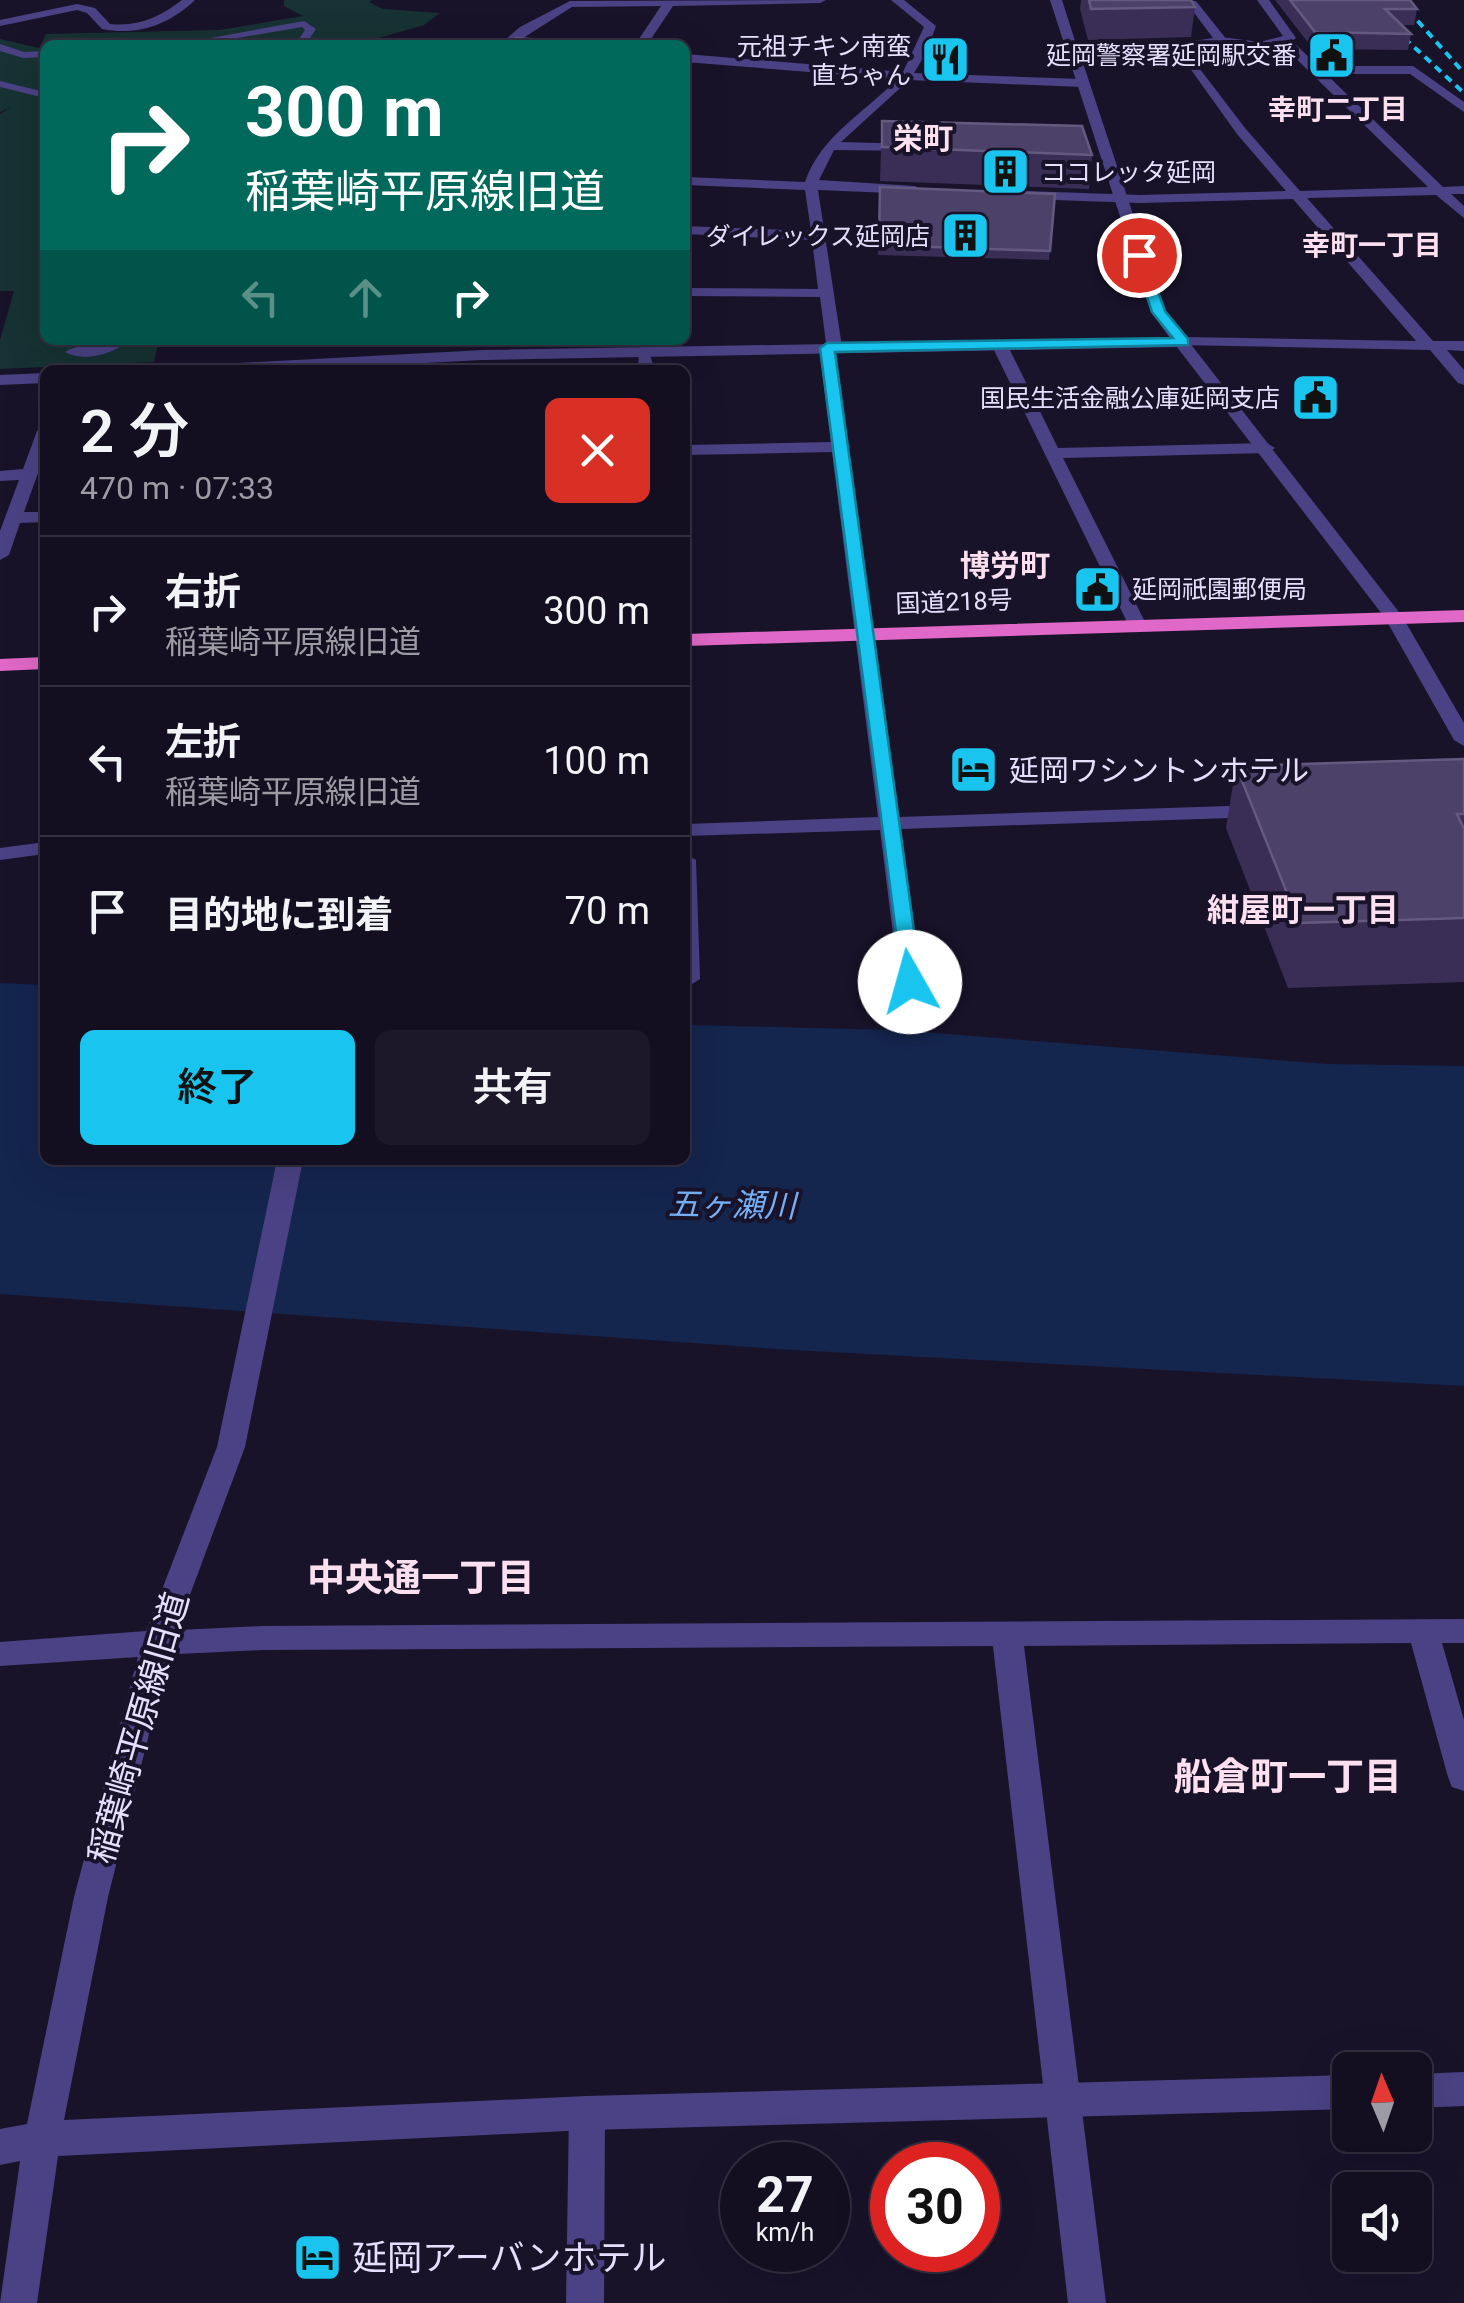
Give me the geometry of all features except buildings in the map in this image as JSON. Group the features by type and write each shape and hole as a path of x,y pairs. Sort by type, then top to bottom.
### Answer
{"highway":[{"name":"国道218号","path":"690,640 1464,616"},
{"path":"0,665 40,664"}],"street":[{"path":"0,23 78,7 91,10 106,27 134,28 162,22 189,0"},
{"path":"511,40 570,2 820,0"},
{"path":"897,0 930,26 926,46 910,76 832,146 812,186 863,633 892,823 910,982"},
{"path":"1074,1 1056,0 1158,312 1267,448 1393,616 1464,740"},
{"path":"1158,0 1180,0 1198,8 1221,40"},
{"path":"1070,48 1285,42 1290,38 1263,0"},
{"path":"644,40 670,1"},
{"path":"1180,46 1221,40 1260,45"},
{"path":"1285,42 1464,214"},
{"path":"1180,46 1240,131 1464,380"},
{"path":"690,58 910,76 1082,82"},
{"path":"1316,70 1413,70 1464,108"},
{"path":"832,146 929,148"},
{"path":"1085,151 1104,152"},
{"path":"690,181 927,191"},
{"path":"1004,194 1120,198 1464,190"},
{"path":"690,230 819,236"},
{"path":"690,292 827,293"},
{"path":"385,365 644,352 999,344 1464,346"},
{"path":"999,344 1136,624"},
{"path":"644,352 645,365"},
{"path":"0,380 40,378"},
{"path":"0,555 40,443"},
{"path":"690,450 841,447"},
{"path":"1052,453 1267,448"},
{"path":"0,476 28,474"},
{"path":"13,518 40,517"},
{"path":"690,830 1286,810"},
{"path":"0,854 40,849"},
{"name":"稲葉崎平原線旧道","path":"18,2303 42,2139 91,1897 157,1643 231,1447 289,1165"},
{"path":"1423,1631 1464,1778"},
{"path":"0,1654 282,1638 1464,1631"},
{"path":"1007,1633 1087,2303"},
{"path":"1432,2090 1464,2089"},
{"path":"0,2146 42,2139 587,2113 1332,2092"},
{"path":"585,2303 587,2113"}],"lane":[{"path":"208,40 304,24 311,29 303,40"},
{"path":"0,47 24,55 40,54"},
{"path":"12,66 24,55"},
{"path":"0,84 40,95"},
{"path":"77,345 103,351 114,345"}],"green space":[{"path":"284,0 372,0 369,2 383,9 440,13 424,25 372,40 43,40 46,34 220,30 303,16 284,6"},
{"path":"0,39 39,48 40,345 158,345 154,362 0,369 0,340 14,291 0,291 0,114 11,107 0,112"}],"water":[{"name":"五ヶ瀬川","path":"0,983 40,985 40,1165 690,1165 690,1025 896,1030 1328,1064 1464,1066 1464,1386 792,1350 0,1294"}],"railway":[{"path":"1363,0 1464,93"},
{"path":"1399,0 1464,73"}],"place":[{"name":"延岡警察署延岡駅交番","path":"1331,55"},
{"name":"元祖チキン南蛮 直ちゃん","path":"946,60"},
{"name":"ココレッタ延岡","path":"1006,172"},
{"name":"ダイレックス延岡店","path":"965,236"},
{"name":"国民生活金融公庫延岡支店","path":"1315,398"},
{"name":"延岡祇園郵便局","path":"1097,589"},
{"name":"延岡ワシントンホテル","path":"974,770"},
{"name":"延岡アーバンホテル","path":"317,2258"}],"district":[{"name":"幸町二丁目","path":"1338,109"},
{"name":"栄町","path":"923,138"},
{"name":"幸町一丁目","path":"1372,245"},
{"name":"博労町","path":"1005,565"},
{"name":"紺屋町一丁目","path":"1303,910"},
{"name":"中央通一丁目","path":"421,1578"},
{"name":"船倉町一丁目","path":"1288,1777"}],"route":[{"path":"910,982 827,348 1184,342 1158,312 1139,255"}]}
